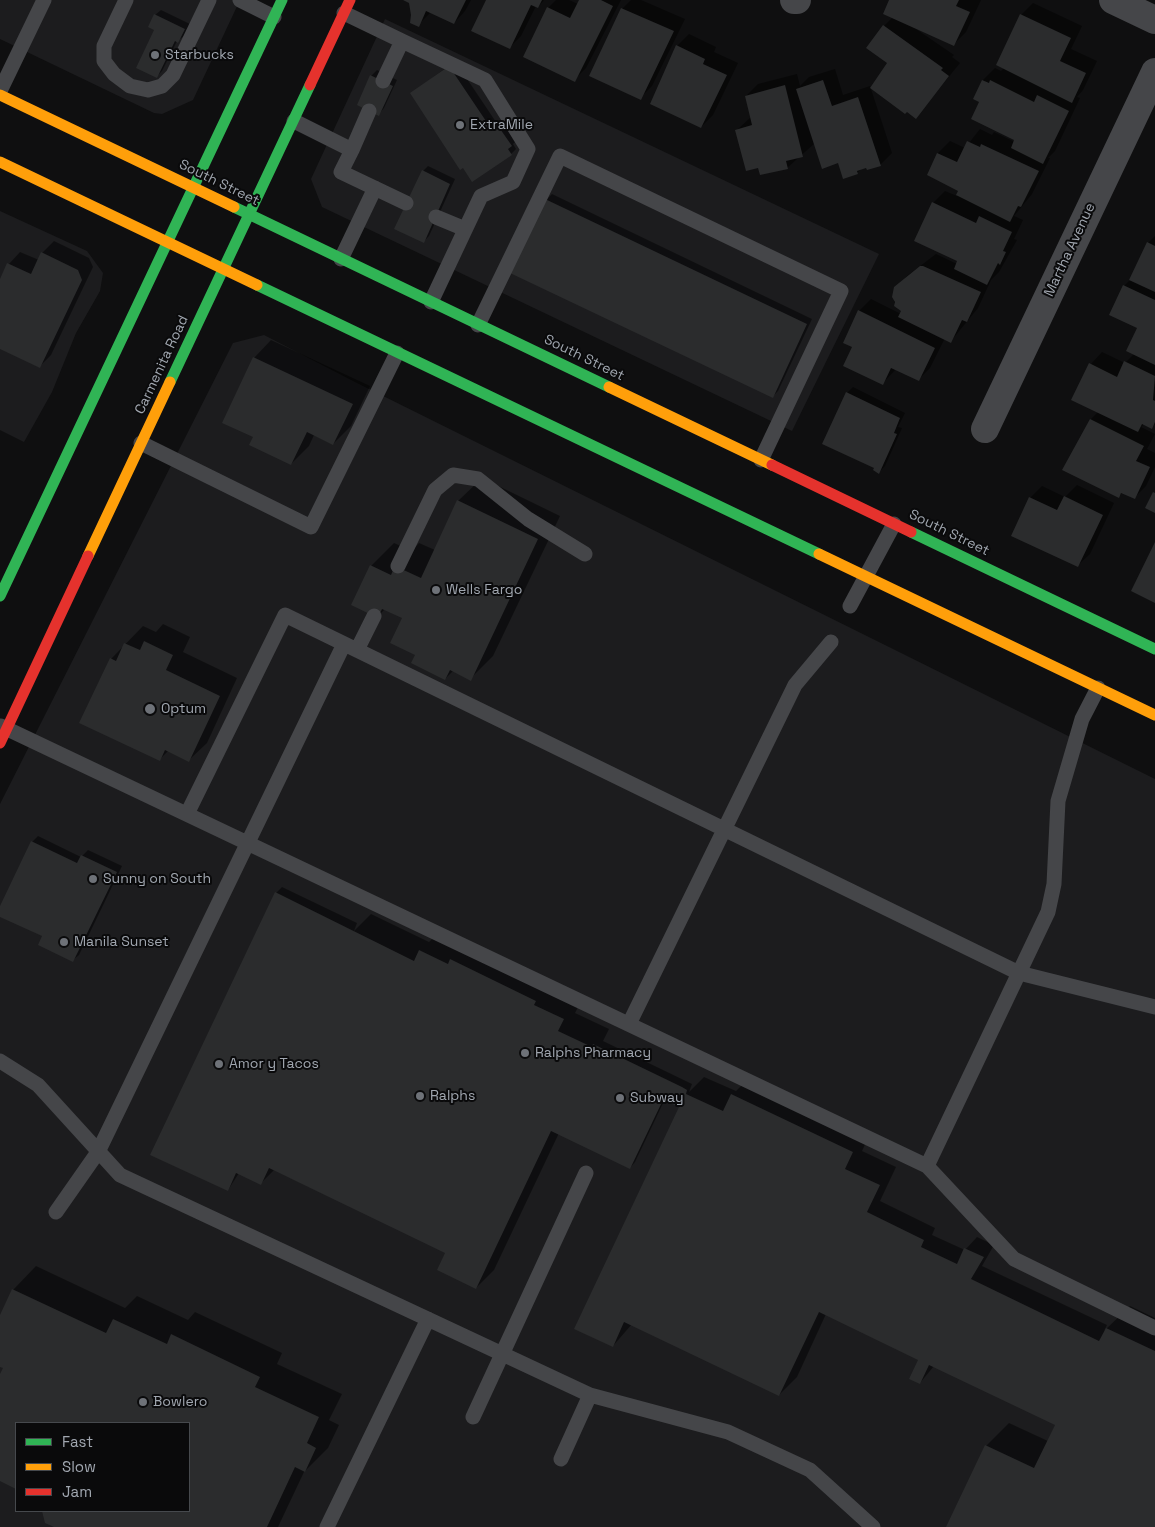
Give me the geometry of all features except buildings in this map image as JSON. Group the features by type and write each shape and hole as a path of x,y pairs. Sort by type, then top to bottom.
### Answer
{"main road":[{"path":"0,596 282,0"},
{"name":"Carmenita Road","path":"2,732 141,443 347,6"},
{"name":"South Street","path":"0,93 249,215 1155,649"},
{"path":"0,162 1155,715"}],"street":[{"path":"1113,0 1155,20"},
{"name":"Martha Avenue","path":"985,428 1155,72"}],"lane":[{"path":"0,93 44,0"},
{"path":"126,0 104,46 104,61 114,74 130,86 148,90 162,86 172,75 209,0"},
{"path":"240,0 274,17"},
{"path":"347,6 402,41 485,80 528,149 513,182 481,196 431,302"},
{"path":"383,81 402,41"},
{"path":"370,111 341,172 406,203"},
{"path":"294,121 352,150"},
{"path":"478,324 560,156 841,292 761,460"},
{"path":"341,259 375,188"},
{"path":"436,216 465,229"},
{"path":"141,443 311,528 398,353"},
{"path":"398,566 435,490 453,475 478,479 528,519 585,554"},
{"path":"850,606 894,524"},
{"path":"187,814 285,615 1019,973 1155,1007"},
{"path":"357,650 374,616"},
{"path":"629,1024 795,685 831,642"},
{"path":"56,1212 98,1152 344,644"},
{"path":"927,1166 1048,912 1054,884 1058,800 1082,719 1098,688"},
{"path":"2,732 187,814 927,1166 1014,1259 1155,1328"},
{"path":"0,1061 38,1085 120,1175 590,1395 728,1432 810,1470 873,1527"},
{"path":"473,1417 586,1173"},
{"path":"327,1527 428,1319"},
{"path":"561,1459 590,1395"}],"shaded area":[{"path":"0,0 240,0 193,100 162,114 154,113 0,39"},
{"path":"385,19 879,254 792,431 322,207 311,179"},
{"path":"0,211 87,251 103,273 100,291 76,333 52,392 24,442 0,430"},
{"path":"264,335 1155,779 1155,1527 0,1527 0,804 233,343"}],"traffic: fast":[{"path":"0,596 282,0"},
{"path":"170,382 310,85"},
{"path":"234,207 609,387"},
{"path":"257,285 819,554"},
{"path":"911,532 1155,649"}],"traffic: slow":[{"path":"0,95 234,207"},
{"path":"0,162 257,285"},
{"path":"88,556 170,382"},
{"path":"609,387 772,465"},
{"path":"819,554 1155,715"}],"traffic: jam":[{"path":"310,85 350,0"},
{"path":"772,465 911,532"},
{"path":"0,743 88,556"}],"place":[{"name":"Starbucks","path":"155,55"},
{"name":"ExtraMile","path":"460,125"},
{"name":"Wells Fargo","path":"436,590"},
{"name":"Optum","path":"150,709"},
{"name":"Sunny on South","path":"93,879"},
{"name":"Manila Sunset","path":"64,942"},
{"name":"Ralphs Pharmacy","path":"525,1053"},
{"name":"Amor y Tacos","path":"219,1064"},
{"name":"Ralphs","path":"420,1096"},
{"name":"Subway","path":"620,1098"},
{"name":"Bowlero","path":"143,1402"}]}
